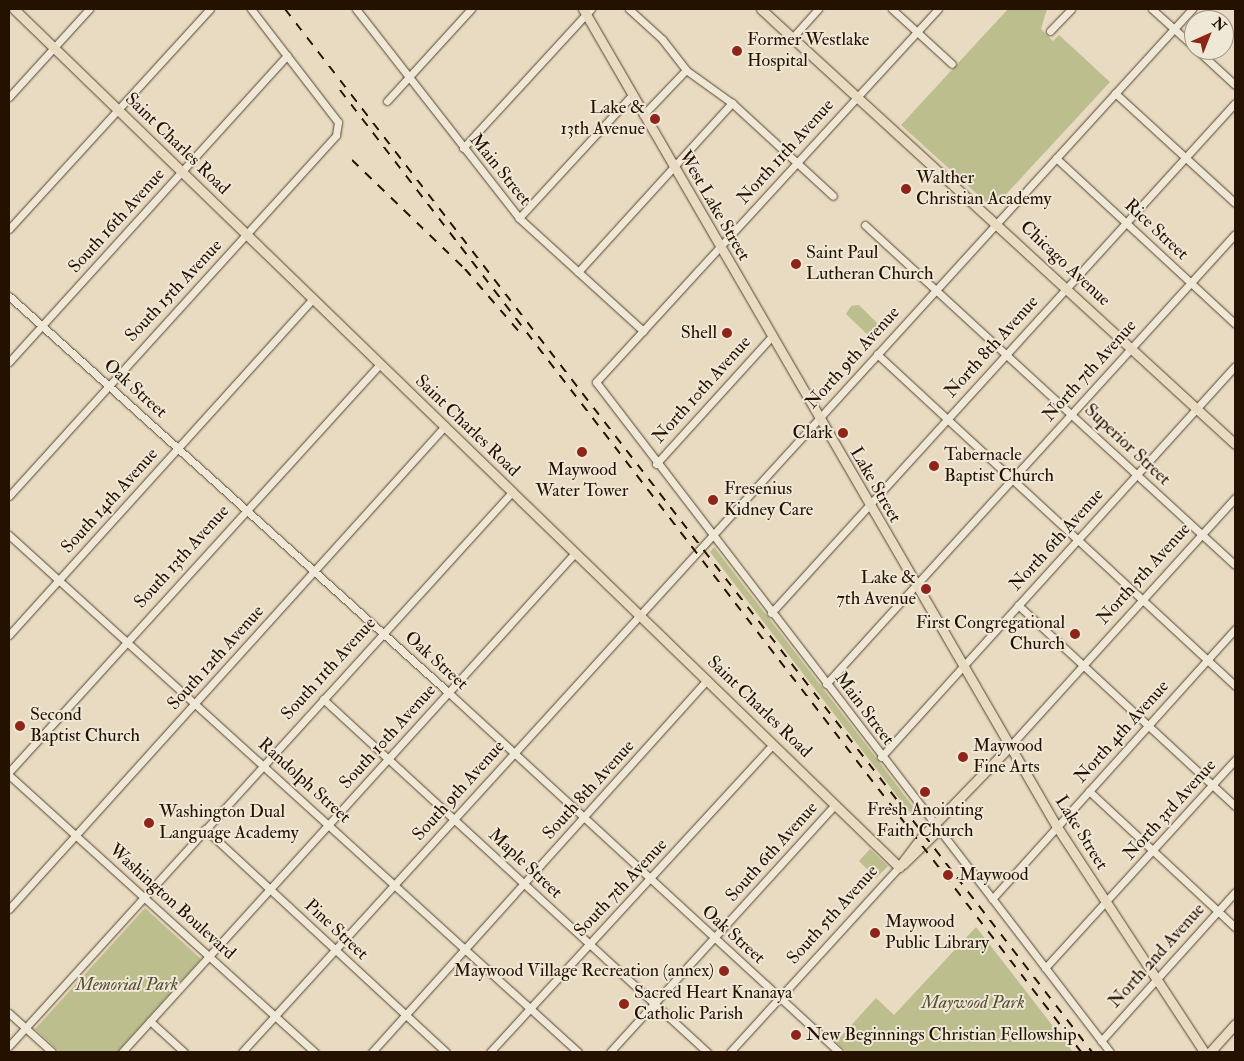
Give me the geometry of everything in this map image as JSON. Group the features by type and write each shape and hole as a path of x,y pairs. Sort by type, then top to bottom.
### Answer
{"main road":[{"name":"Saint Charles Road","path":"14,9 899,866"},
{"name":"Chicago Avenue","path":"761,9 1235,444"},
{"name":"West Lake Street","path":"586,11 643,116 818,419"},
{"name":"Lake Street","path":"818,419 1057,826 1204,1052"},
{"name":"North 5th Avenue","path":"923,840 934,834 936,826 1010,746"},
{"name":"South 5th Avenue","path":"899,866 923,840"},
{"path":"1210,1052 1235,1024"}],"street":[{"path":"9,97 89,9"},
{"path":"9,229 210,9"},
{"path":"251,9 287,56"},
{"name":"Main Street","path":"356,9 519,218 643,331"},
{"path":"387,101 471,9"},
{"path":"629,9 662,39 686,70 732,104 833,196"},
{"path":"792,38 818,9"},
{"path":"892,9 952,64"},
{"name":"North 11th Avenue","path":"596,382 938,9"},
{"path":"1050,31 1071,9"},
{"path":"1152,9 1184,38"},
{"name":"North 9th Avenue","path":"699,550 995,222 1192,9"},
{"path":"463,148 586,11"},
{"name":"South 15th Avenue","path":"9,496 247,234 339,128 338,122 287,56"},
{"name":"South 16th Avenue","path":"9,362 287,56"},
{"path":"1208,60 1235,85"},
{"path":"643,116 686,70"},
{"path":"1115,93 1235,204"},
{"path":"519,218 632,95"},
{"name":"North 8th Avenue","path":"772,613 1235,103"},
{"path":"578,272 732,104"},
{"name":"Rice Street","path":"1056,158 1235,324"},
{"name":"Superior Street","path":"866,225 1235,565"},
{"name":"North 7th Avenue","path":"826,684 1235,234"},
{"name":"Oak Street","path":"9,296 449,692 650,880 839,1052"},
{"name":"South 14th Avenue","path":"9,634 313,298"},
{"name":"North 10th Avenue","path":"656,464 772,337"},
{"path":"877,354 1235,686"},
{"name":"South 13th Avenue","path":"9,773 246,509 380,364"},
{"name":"North 6th Avenue","path":"881,757 1235,366"},
{"name":"Main Street","path":"596,382 656,464 1110,1052"},
{"name":"South 12th Avenue","path":"9,909 445,426"},
{"name":"South 11th Avenue","path":"9,1046 263,764 512,492"},
{"name":"North 5th Avenue","path":"1010,746 1235,498"},
{"name":"Randolph Street","path":"9,535 578,1052"},
{"name":"South 9th Avenue","path":"242,1052 699,550"},
{"name":"South 10th Avenue","path":"122,1052 575,553"},
{"path":"1018,605 1235,806"},
{"name":"North 4th Avenue","path":"992,899 1235,629"},
{"name":"South 8th Avenue","path":"372,1052 708,680"},
{"name":"Maple Street","path":"323,698 707,1052"},
{"name":"South 7th Avenue","path":"490,1052 773,744"},
{"name":"North 3rd Avenue","path":"1045,968 1235,760"},
{"name":"Washington Boulevard","path":"9,773 314,1052"},
{"path":"1088,791 1235,927"},
{"name":"South 6th Avenue","path":"610,1052 835,805"},
{"name":"Pine Street","path":"204,829 446,1052"},
{"name":"South 5th Avenue","path":"730,1052 899,866"},
{"name":"North 2nd Avenue","path":"1101,1041 1235,892"},
{"path":"9,1013 52,1052"},
{"path":"150,1021 184,1052"}],"green space":[{"path":"1008,9 1047,9 1041,29 1053,41 1059,35 1110,82 997,204 988,204 901,125"},
{"path":"859,305 884,330 874,341 846,314 851,306"},
{"path":"714,547 917,812 911,814 788,654 710,552"},
{"path":"870,849 888,866 876,878 859,861"},
{"name":"Memorial Park","path":"145,908 201,959 117,1052 60,1052 35,1029"},
{"name":"Maywood Park","path":"976,927 1073,1052 847,1052 836,1042 876,998 894,1015"}],"railway":[{"path":"285,9 1092,1052"},
{"path":"340,90 1081,1052"},
{"path":"352,160 465,269 522,335"}],"place":[{"name":"Former Westlake Hospital","path":"737,51"},
{"name":"Lake & 13th Avenue","path":"655,119"},
{"name":"Walther Christian Academy","path":"906,189"},
{"name":"Saint Paul Lutheran Church","path":"796,264"},
{"name":"Shell","path":"727,333"},
{"name":"Clark","path":"843,433"},
{"name":"Maywood Water Tower","path":"582,452"},
{"name":"Tabernacle Baptist Church","path":"934,466"},
{"name":"Fresenius Kidney Care","path":"713,500"},
{"name":"Lake & 7th Avenue","path":"926,589"},
{"name":"First Congregational Church","path":"1075,634"},
{"name":"Second Baptist Church","path":"20,726"},
{"name":"Maywood Fine Arts","path":"963,757"},
{"name":"Fresh Anointing Faith Church","path":"925,792"},
{"name":"Washington Dual Language Academy","path":"149,823"},
{"name":"Maywood","path":"948,875"},
{"name":"Maywood Public Library","path":"875,933"},
{"name":"Maywood Village Recreation (annex)","path":"724,971"},
{"name":"Sacred Heart Knanaya Catholic Parish","path":"624,1004"},
{"name":"New Beginnings Christian Fellowship","path":"796,1035"}]}
